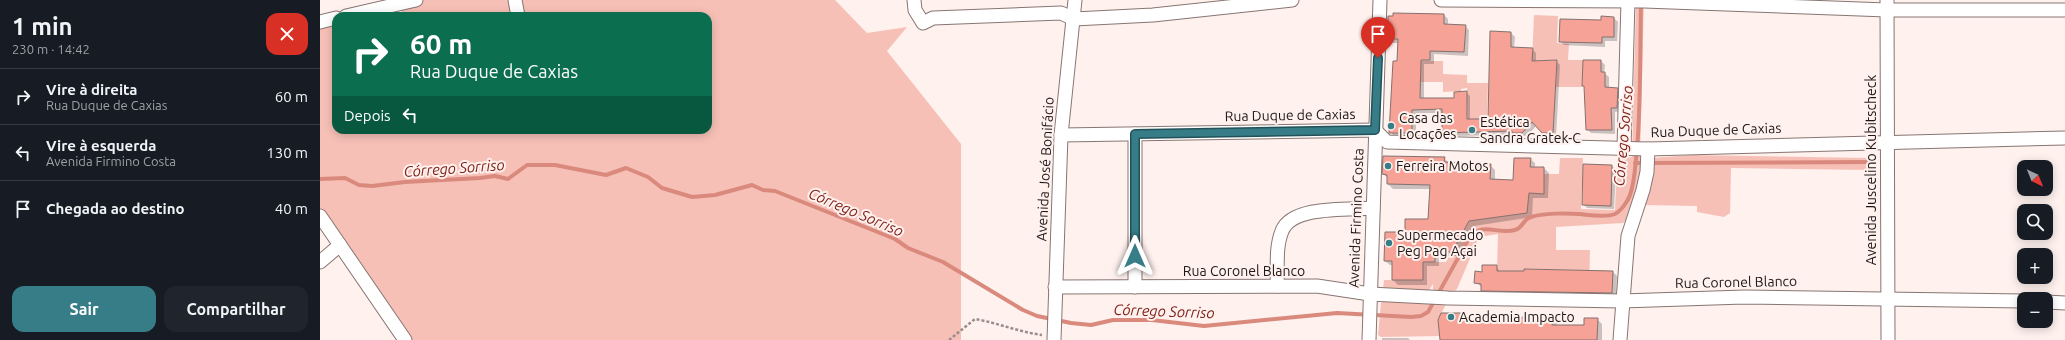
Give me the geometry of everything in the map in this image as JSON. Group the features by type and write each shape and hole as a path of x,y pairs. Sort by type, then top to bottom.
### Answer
{"street":[{"path":"364,12 416,0"},
{"path":"514,0 517,12"},
{"path":"914,0 916,10 923,23 932,18 1060,13 1074,19 1153,15 1241,2 1292,0"},
{"name":"Avenida José Bonifácio","path":"1054,336 1061,135 1075,0"},
{"name":"Avenida Firmino Costa","path":"1369,335 1380,0"},
{"path":"1441,0 1644,0 2065,10"},
{"path":"1620,340 1628,236 1643,190 1647,172 1636,148 1631,0"},
{"name":"Avenida Juscelino Kubitscheck","path":"1887,5 1886,141 1888,340"},
{"path":"320,22 332,19"},
{"name":"Rua Duque de Caxias","path":"1061,135 1375,130 1387,142 1636,148 2065,138"},
{"path":"1135,134 1135,287"},
{"path":"1277,286 1278,243 1282,230 1288,223 1309,212 1373,208"},
{"path":"320,216 405,340"},
{"path":"320,262 340,245"},
{"name":"Rua Coronel Blanco","path":"1055,293 1135,287 1317,286 1370,297 1622,301 1744,297 2017,301"},
{"path":"2053,302 2065,303"}],"path":[{"path":"948,340 975,319 1000,323 1019,332 1054,336"}],"shaded area":[{"path":"402,0 835,0 867,33 907,27 887,51 961,144 961,340 397,340 320,218 320,27 332,25 332,134 712,134 712,12 402,12"},
{"path":"1636,0 1644,0 1640,157 1644,164 1628,218 1623,223 1556,227 1556,250 1590,250 1589,294 1574,294 1575,270 1524,269 1524,271 1497,271 1498,234 1479,237 1457,289 1451,294 1438,320 1440,336 1381,337 1378,335 1381,303 1384,301 1422,302 1433,294 1433,284 1429,290 1383,290 1384,280 1422,280 1423,262 1446,262 1469,221 1527,213 1529,193 1544,193 1544,174 1559,174 1560,158 1583,158 1581,209 1615,210 1617,159 1632,157"},
{"path":"1534,15 1558,16 1557,43 1569,44 1568,60 1583,60 1582,87 1556,87 1557,60 1532,61"},
{"path":"1421,61 1443,61 1443,74 1467,75 1467,83 1488,83 1487,119 1468,119 1467,88 1461,89 1461,91 1443,92 1443,82 1420,82"},
{"path":"1690,155 1868,158 1873,160 1872,165 1867,170 1731,168 1730,213 1724,217 1697,212 1697,206 1642,205 1652,158"}],"building":[{"path":"1393,13 1444,14 1444,24 1466,25 1464,52 1430,51 1430,60 1421,60 1420,98 1454,98 1454,92 1467,91 1467,119 1488,119 1490,31 1511,32 1511,47 1533,48 1532,61 1557,60 1553,133 1542,133 1532,122 1522,133 1512,133 1512,131 1442,133 1442,109 1412,110 1412,133 1389,133 1393,61 1397,61 1398,39 1388,39 1388,16 1393,16"},
{"path":"1601,16 1614,17 1614,37 1602,37 1602,43 1559,42 1560,19 1601,20"},
{"path":"1583,60 1601,60 1601,72 1605,72 1605,87 1618,88 1617,108 1611,108 1612,130 1586,130 1584,86 1582,86"},
{"path":"1383,156 1445,157 1444,162 1491,164 1490,179 1513,180 1514,158 1531,158 1530,167 1544,167 1544,194 1529,193 1527,213 1469,221 1452,252 1435,251 1435,262 1423,262 1423,280 1392,280 1392,261 1384,261 1385,232 1405,232 1405,219 1428,219 1430,185 1387,184 1387,175 1382,174"},
{"path":"1583,164 1612,165 1611,206 1582,205"},
{"path":"1482,265 1497,265 1497,271 1524,271 1524,269 1613,271 1612,293 1481,291 1481,284 1474,283 1475,271 1482,272"},
{"path":"1441,313 1462,313 1462,320 1523,318 1523,316 1553,316 1552,325 1584,325 1584,318 1598,318 1597,340 1440,340 1438,320"}],"waterway":[{"name":"Córrego Sorriso","path":"320,179 345,178 359,185 372,186 405,182 495,176 508,179 527,165 555,165 606,175 626,168 648,177 662,188 692,197 715,195 752,185 763,190 775,191 895,239 908,248 943,262 1023,310 1037,316 1071,323 1091,325 1113,320 1152,320 1204,326 1337,313 1411,317 1421,316 1428,312 1468,240 1478,231 1484,229 1501,231 1515,230 1518,229 1528,218 1542,215 1568,213 1607,216 1617,213 1626,203 1633,184 1637,150 1640,95 1641,2"},
{"path":"1635,163 1870,162"}],"place":[{"name":"Casa das Locações","path":"1391,126"},
{"name":"Estética Sandra Gratek-C","path":"1472,130"},
{"name":"Ferreira Motos","path":"1388,166"},
{"name":"Supermecado Peg Pag Açai","path":"1389,243"},
{"name":"Academia Impacto","path":"1451,317"}],"route":[{"path":"1135,256 1135,134 1375,130 1378,58"}]}
